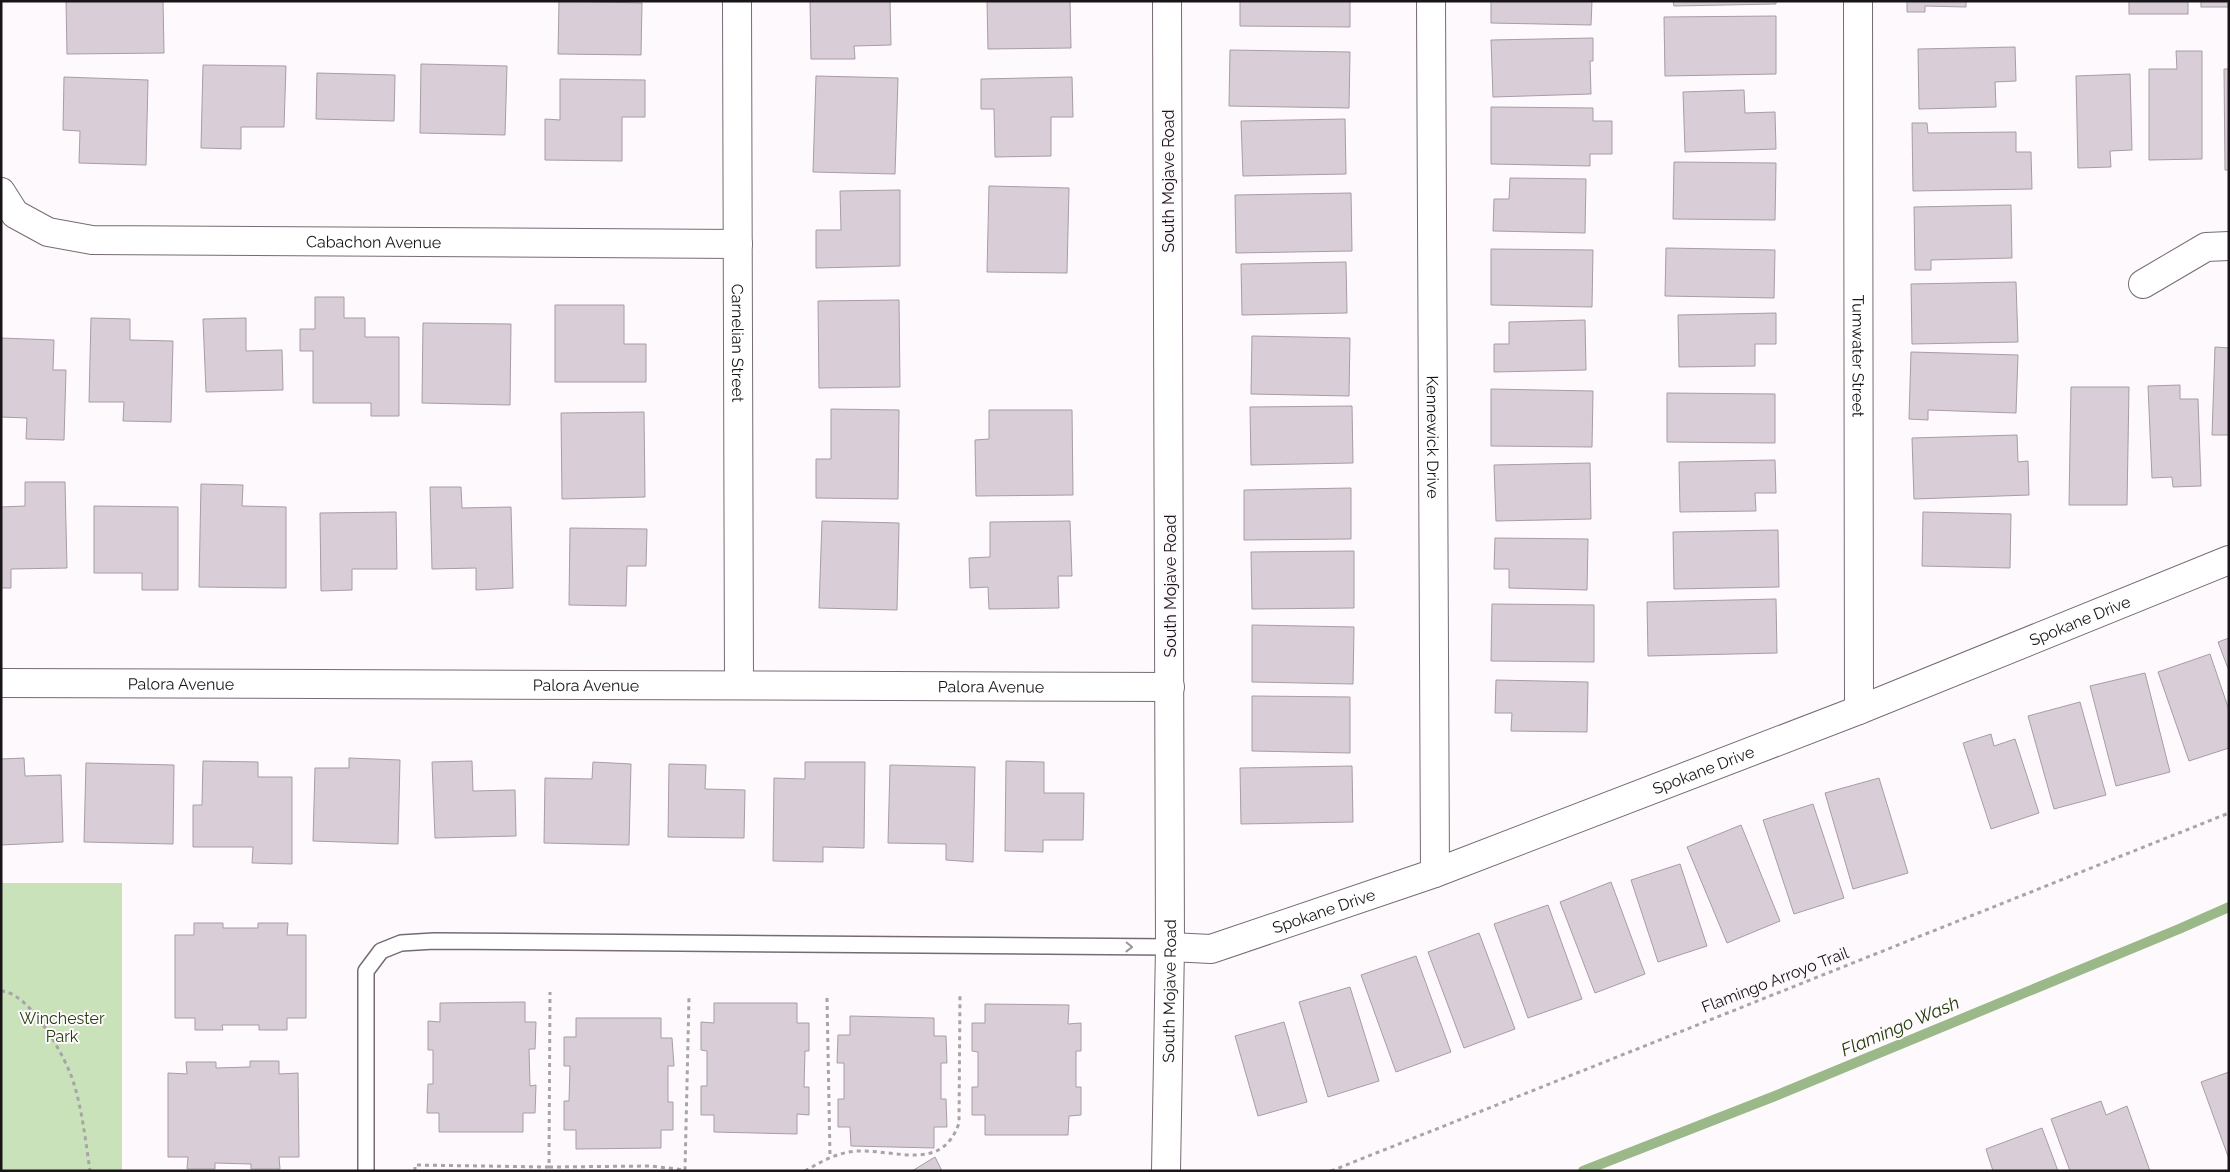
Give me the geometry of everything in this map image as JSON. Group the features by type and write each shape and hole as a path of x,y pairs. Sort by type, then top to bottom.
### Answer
{"street":[{"name":"Carnelian Street","path":"737,1 739,685"},
{"name":"South Mojave Road","path":"1166,1171 1170,948 1167,1"},
{"name":"Kennewick Drive","path":"1431,1 1434,873"},
{"name":"Tumwater Street","path":"1858,1 1859,710"},
{"name":"Cabachon Avenue","path":"8,203 48,232 92,240 738,244"},
{"path":"2143,284 2206,247 2229,246"},
{"name":"Spokane Drive","path":"1170,948 1211,949 1434,873 1859,710 2229,560"},
{"name":"Palora Avenue","path":"1,682 1170,687"}],"lane":[{"path":"366,1171 366,971 382,951 401,943 434,940 1170,948"}],"path":[{"name":"Flamingo Arroyo Trail","path":"1331,1171 2229,813"},
{"path":"1,991 23,1000 48,1030 74,1083 90,1171"},
{"path":"548,1167 550,992"},
{"path":"805,1171 830,1157 858,1151 925,1156 942,1152 954,1140 959,1123 960,993"},
{"path":"415,1171 415,1165 651,1166 685,1170 689,997"},
{"path":"827,998 830,1157"}],"green space":[{"name":"Winchester Park","path":"1,883 122,883 122,1171 1,1171"}],"building":[{"path":"66,1 163,1 164,53 67,54"},
{"path":"559,1 642,3 641,55 558,54"},
{"path":"810,1 890,1 891,45 854,46 855,59 811,59"},
{"path":"987,1 1070,1 1071,48 988,49"},
{"path":"1240,1 1350,1 1350,27 1240,26"},
{"path":"1491,1 1592,1 1591,25 1491,23"},
{"path":"1673,1 1776,1 1776,4 1674,6"},
{"path":"1907,1 1966,1 1966,7 1925,6 1925,12 1907,12"},
{"path":"2129,1 2188,1 2188,14 2129,14"},
{"path":"2201,1 2229,1 2229,7 2201,7"},
{"path":"1776,16 1776,74 1665,76 1664,17"},
{"path":"1593,38 1593,61 1590,61 1591,94 1493,97 1491,40"},
{"path":"2015,47 2016,81 1995,82 1996,107 1919,109 1918,49"},
{"path":"1230,50 1350,52 1349,108 1229,106"},
{"path":"2176,51 2202,51 2202,159 2149,160 2149,69 2177,69"},
{"path":"421,64 507,66 505,135 420,133"},
{"path":"203,65 286,66 284,127 241,127 241,149 201,148"},
{"path":"2224,69 2229,69 2229,170 2225,170"},
{"path":"317,73 395,75 394,121 316,119"},
{"path":"2130,74 2132,150 2110,151 2111,167 2078,168 2076,76"},
{"path":"816,76 898,78 895,174 813,172"},
{"path":"64,77 148,80 146,165 79,163 80,131 63,130"},
{"path":"1072,77 1073,117 1051,117 1051,156 995,157 994,109 981,109 981,79"},
{"path":"560,79 645,80 645,117 622,117 622,161 545,160 545,119 560,120"},
{"path":"1744,90 1745,113 1775,112 1776,149 1685,152 1683,92"},
{"path":"1491,107 1593,108 1593,121 1612,121 1612,154 1590,154 1590,166 1491,164"},
{"path":"1345,119 1346,174 1243,176 1241,121"},
{"path":"1912,123 1927,123 1928,133 2016,132 2016,152 2031,152 2032,189 1913,191"},
{"path":"1674,162 1776,163 1775,220 1673,219"},
{"path":"1510,178 1586,179 1585,233 1493,231 1494,199 1509,199"},
{"path":"989,186 1069,188 1067,273 987,272"},
{"path":"900,190 900,266 816,268 816,230 841,230 840,191"},
{"path":"1351,193 1352,251 1236,253 1235,195"},
{"path":"2011,205 2012,258 1931,260 1931,270 1915,270 1914,207"},
{"path":"1666,248 1775,250 1774,298 1665,296"},
{"path":"1491,249 1593,250 1592,307 1491,305"},
{"path":"1346,262 1347,313 1242,315 1241,264"},
{"path":"2016,282 2018,342 1912,344 1911,284"},
{"path":"315,297 344,297 344,318 365,318 365,337 399,337 399,416 371,416 371,403 313,403 313,351 300,351 300,329 315,329"},
{"path":"899,300 900,387 819,388 818,301"},
{"path":"555,305 624,305 624,344 646,344 646,382 555,382"},
{"path":"1776,313 1776,344 1755,344 1755,366 1679,367 1678,315"},
{"path":"91,318 130,319 130,340 173,341 171,422 123,421 124,402 89,402"},
{"path":"246,318 246,351 282,350 283,390 206,392 203,319"},
{"path":"1585,320 1586,370 1494,372 1494,344 1509,344 1509,322"},
{"path":"423,323 511,324 510,405 422,403"},
{"path":"1252,336 1350,338 1349,396 1251,394"},
{"path":"1,338 54,340 53,370 66,370 64,440 26,439 27,418 1,417"},
{"path":"2215,347 2229,348 2229,435 2212,435"},
{"path":"1911,352 2018,355 2016,413 1928,410 1928,420 1909,419"},
{"path":"2180,385 2180,399 2198,399 2201,486 2173,487 2172,477 2152,478 2148,386"},
{"path":"2071,387 2129,387 2127,505 2069,505"},
{"path":"1491,389 1593,391 1592,447 1491,446"},
{"path":"1667,393 1775,394 1775,443 1667,442"},
{"path":"1352,406 1353,463 1251,465 1250,407"},
{"path":"831,409 899,410 898,499 816,498 816,459 831,459"},
{"path":"989,410 1072,410 1073,495 976,496 975,440 989,439"},
{"path":"644,412 645,497 562,499 561,413"},
{"path":"2017,435 2018,462 2028,461 2029,495 1914,499 1912,438"},
{"path":"1775,460 1776,493 1755,493 1756,511 1680,512 1679,462"},
{"path":"1590,463 1591,519 1496,521 1494,465"},
{"path":"25,482 65,482 67,568 11,569 11,588 1,588 1,507 25,506"},
{"path":"201,484 243,485 242,506 286,507 286,588 199,587"},
{"path":"430,487 461,487 462,508 511,507 513,588 476,590 476,568 432,569"},
{"path":"1351,488 1351,539 1244,540 1244,490"},
{"path":"94,506 178,507 178,590 142,590 142,573 94,573"},
{"path":"396,512 397,569 352,569 352,590 321,591 320,513"},
{"path":"1923,512 2011,514 2010,568 1922,566"},
{"path":"822,521 899,523 897,610 819,608"},
{"path":"1070,521 1072,576 1058,576 1059,608 989,609 988,587 970,588 969,558 990,557 990,522"},
{"path":"570,528 647,529 646,566 627,566 626,606 569,605"},
{"path":"1778,530 1779,587 1674,589 1673,532"},
{"path":"1495,538 1588,539 1587,590 1509,588 1509,569 1494,569"},
{"path":"1354,551 1354,608 1252,609 1251,552"},
{"path":"1776,599 1777,653 1648,656 1647,602"},
{"path":"1492,604 1594,605 1594,662 1491,661"},
{"path":"1252,625 1354,627 1353,684 1252,682"},
{"path":"2229,638 2229,671 2218,642"},
{"path":"2210,654 2229,710 2229,748 2189,761 2158,672"},
{"path":"2145,673 2170,772 2116,786 2090,686"},
{"path":"1496,680 1588,682 1587,732 1511,731 1512,713 1495,713"},
{"path":"1252,696 1350,697 1350,753 1252,751"},
{"path":"2080,702 2106,795 2054,809 2028,716"},
{"path":"1991,734 1994,746 2015,739 2039,813 1991,829 1963,743"},
{"path":"24,758 25,776 61,775 63,842 1,845 1,759"},
{"path":"349,758 400,760 398,844 313,841 315,768 349,768"},
{"path":"203,761 258,762 258,777 292,777 292,864 252,863 253,847 193,847 193,805 202,805"},
{"path":"472,761 473,791 515,790 516,836 435,838 432,762"},
{"path":"1006,761 1044,762 1044,793 1084,793 1083,840 1043,840 1043,852 1005,851"},
{"path":"593,762 631,764 629,845 544,843 545,778 592,779"},
{"path":"805,762 865,762 864,848 823,847 823,862 773,861 774,778 805,779"},
{"path":"86,763 174,765 173,844 84,842"},
{"path":"669,764 706,765 705,789 745,790 744,838 668,837"},
{"path":"890,765 975,767 973,862 946,860 946,844 888,843"},
{"path":"1352,766 1353,822 1241,824 1240,768"},
{"path":"1879,778 1908,873 1853,889 1825,793"},
{"path":"1813,804 1844,898 1794,914 1763,820"},
{"path":"1741,825 1780,921 1727,943 1687,847"},
{"path":"1680,864 1707,946 1658,962 1631,880"},
{"path":"1611,882 1645,974 1595,993 1560,902"},
{"path":"1548,905 1582,999 1528,1018 1494,924"},
{"path":"194,923 223,923 223,928 258,928 258,923 288,923 287,935 306,935 306,1018 287,1018 287,1030 259,1030 259,1025 222,1025 223,1030 195,1030 195,1018 175,1018 175,935 194,935"},
{"path":"1479,933 1515,1029 1464,1048 1428,952"},
{"path":"1416,956 1451,1052 1396,1072 1361,975"},
{"path":"1350,987 1379,1081 1328,1097 1299,1002"},
{"path":"525,1002 525,1022 536,1022 535,1049 529,1049 530,1086 536,1085 535,1113 523,1113 523,1132 439,1132 439,1113 427,1113 428,1084 433,1084 433,1050 428,1050 428,1021 440,1022 440,1003"},
{"path":"714,1003 797,1003 797,1023 809,1023 809,1051 805,1051 804,1087 809,1087 809,1115 797,1114 797,1134 714,1132 714,1115 701,1115 701,1086 707,1086 707,1051 701,1050 701,1022 714,1023"},
{"path":"985,1004 1069,1005 1068,1024 1081,1023 1081,1051 1076,1051 1076,1087 1081,1087 1081,1115 1069,1116 1068,1135 985,1135 985,1115 972,1115 972,1087 978,1087 978,1052 972,1051 972,1023 985,1023"},
{"path":"850,1016 934,1018 934,1036 946,1036 947,1063 941,1063 941,1099 946,1099 947,1127 934,1127 934,1148 851,1146 850,1127 838,1127 838,1099 844,1099 844,1063 837,1063 838,1035 850,1035"},
{"path":"576,1018 661,1018 661,1038 672,1038 674,1066 668,1066 668,1102 673,1102 673,1130 661,1130 661,1148 576,1149 576,1130 564,1130 564,1101 569,1101 570,1066 564,1066 564,1037 576,1037"},
{"path":"1284,1022 1307,1102 1258,1116 1235,1036"},
{"path":"250,1061 279,1061 279,1074 298,1073 299,1157 279,1157 280,1169 251,1169 251,1164 215,1163 215,1169 187,1169 188,1157 168,1157 168,1073 187,1074 186,1062 216,1062 216,1068 250,1067"},
{"path":"2229,1072 2229,1159 2201,1082"},
{"path":"2101,1101 2106,1115 2127,1106 2150,1171 2070,1171 2051,1119"},
{"path":"2042,1128 2058,1171 1993,1171 1986,1149"},
{"path":"935,1157 942,1171 912,1171"}],"waterway":[{"name":"Flamingo Wash","path":"1583,1171 1775,1096 2229,907"}]}
